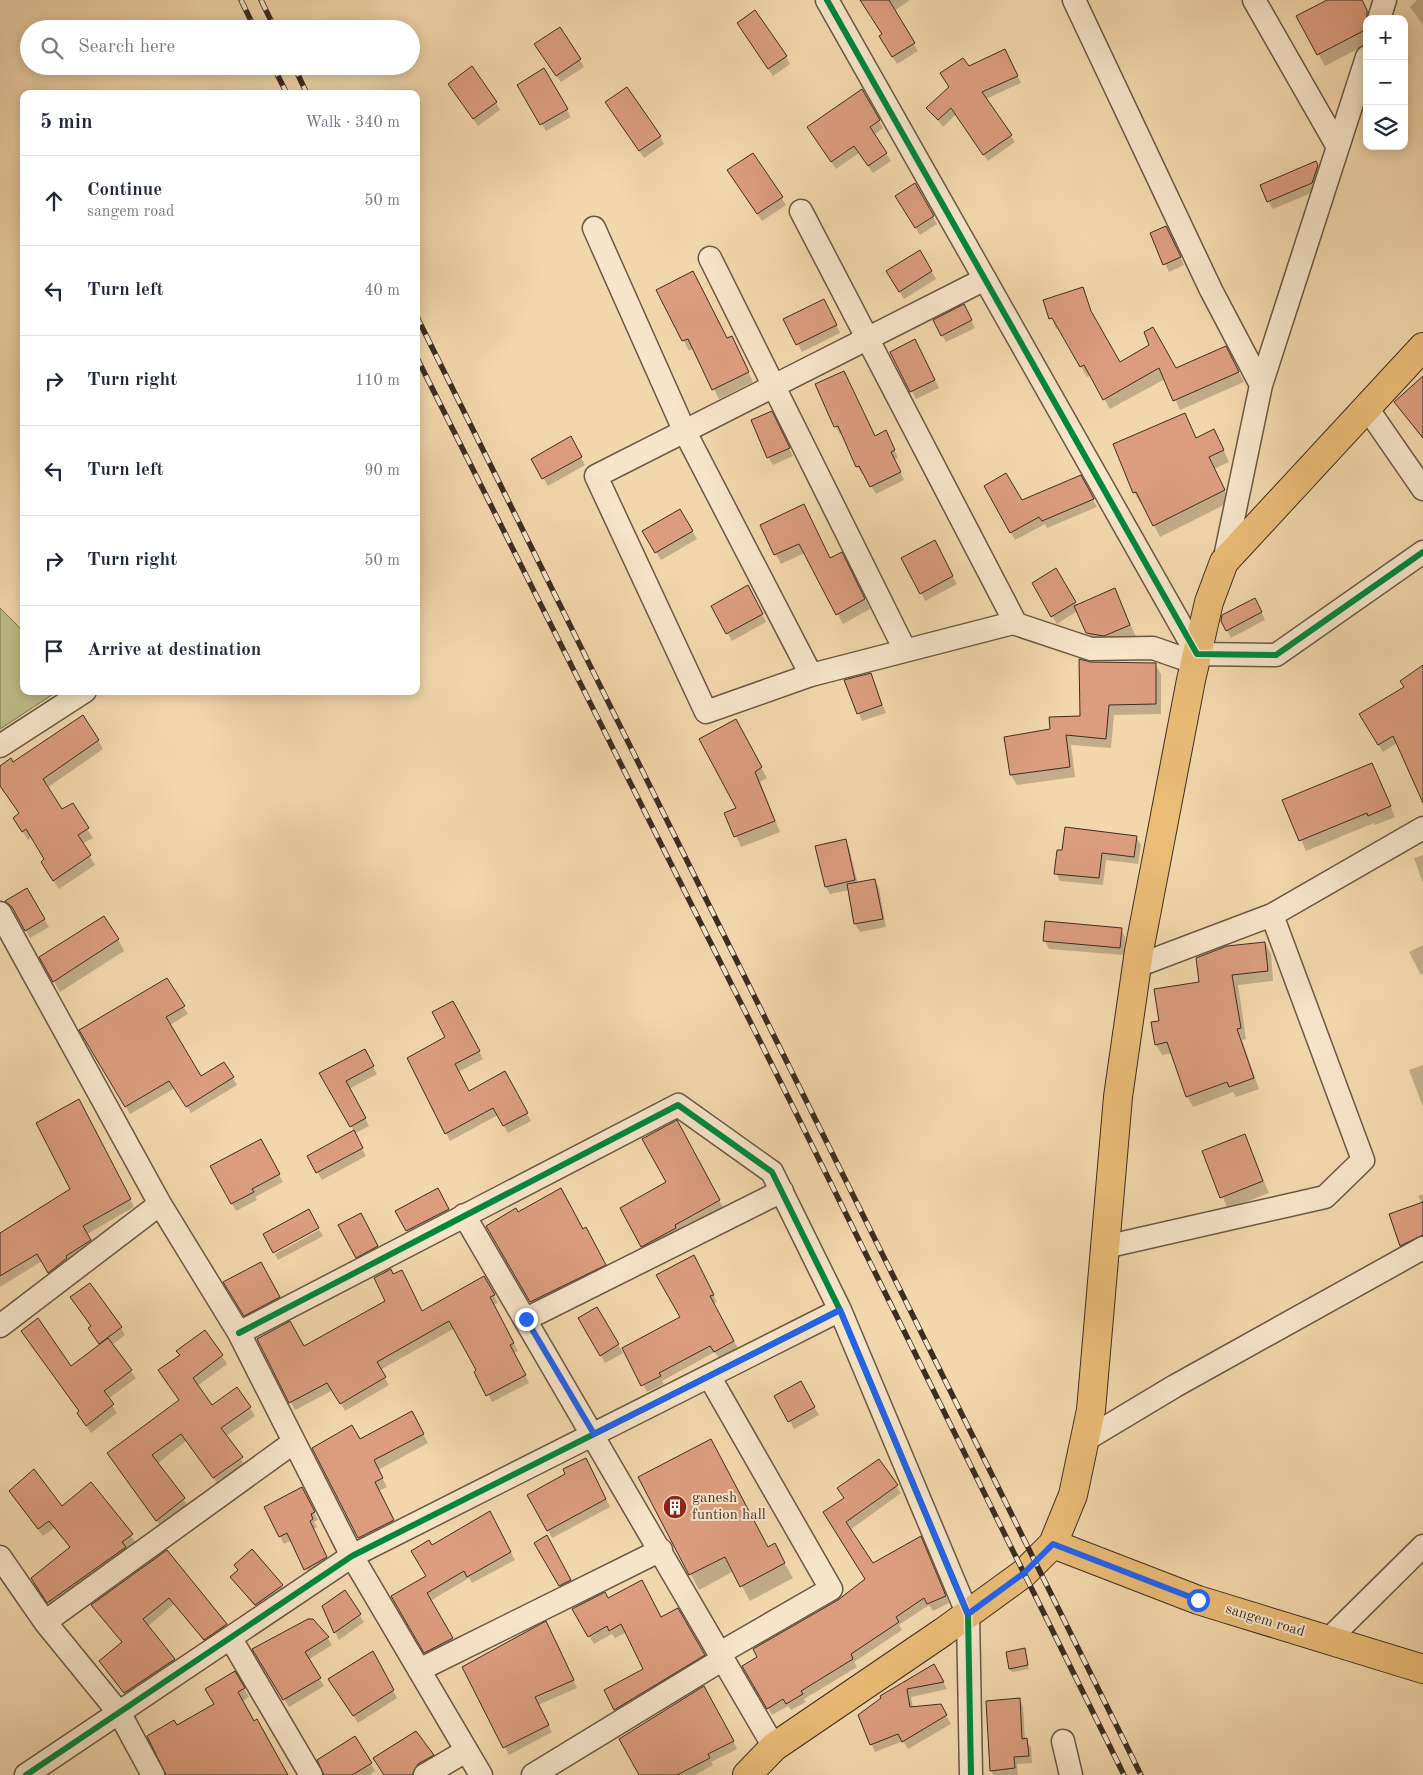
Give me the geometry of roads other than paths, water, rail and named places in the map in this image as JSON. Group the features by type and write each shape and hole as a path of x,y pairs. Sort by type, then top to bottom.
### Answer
{"main road":[{"path":"747,1775 774,1747 968,1614 1024,1573 1053,1544 1073,1495 1091,1410 1118,1098 1136,966 1196,659 1209,602 1224,562 1423,347"},
{"name":"sangem road","path":"1053,1544 1198,1600 1423,1669"}],"street":[{"path":"828,0 1196,659"},
{"path":"1074,0 1211,290 1261,385"},
{"path":"1254,0 1338,147"},
{"path":"1380,15 1385,0"},
{"path":"1224,562 1261,385 1366,60"},
{"path":"801,211 1016,624"},
{"path":"594,228 684,430 811,675"},
{"path":"710,258 775,384 905,650"},
{"path":"985,279 596,476 706,712 811,675 905,650 1016,624 1091,649 1153,648 1196,659 1276,655 1423,552"},
{"path":"1367,408 1423,489"},
{"path":"0,746 79,695"},
{"path":"1136,966 1272,915 1423,828"},
{"path":"0,913 160,1204 239,1333 352,1556 481,1775"},
{"path":"1105,1247 1325,1197 1363,1160 1272,915"},
{"path":"239,1333 678,1105 772,1172 840,1310 968,1614 971,1775"},
{"path":"526,1319 782,1191"},
{"path":"0,1326 160,1204"},
{"path":"464,1215 594,1434 774,1747"},
{"path":"1085,1440 1175,1386 1423,1248"},
{"path":"26,1775 120,1714 352,1556 840,1310"},
{"path":"533,1775 831,1589 709,1376"},
{"path":"44,1622 294,1442"},
{"path":"1328,1640 1423,1546"},
{"path":"419,1670 661,1550"},
{"path":"0,1557 44,1622 120,1714 153,1775"},
{"path":"231,1639 311,1775"},
{"path":"1063,1741 1072,1775"},
{"path":"425,1775 466,1750"}],"railway":[{"path":"241,0 251,20"},
{"path":"261,0 271,20"},
{"path":"278,75 285,90"},
{"path":"298,75 305,90"},
{"path":"420,323 1141,1775"},
{"path":"420,364 791,1103 1124,1775"}],"place":[{"name":"ganesh funtion hall","path":"675,1507"}]}
